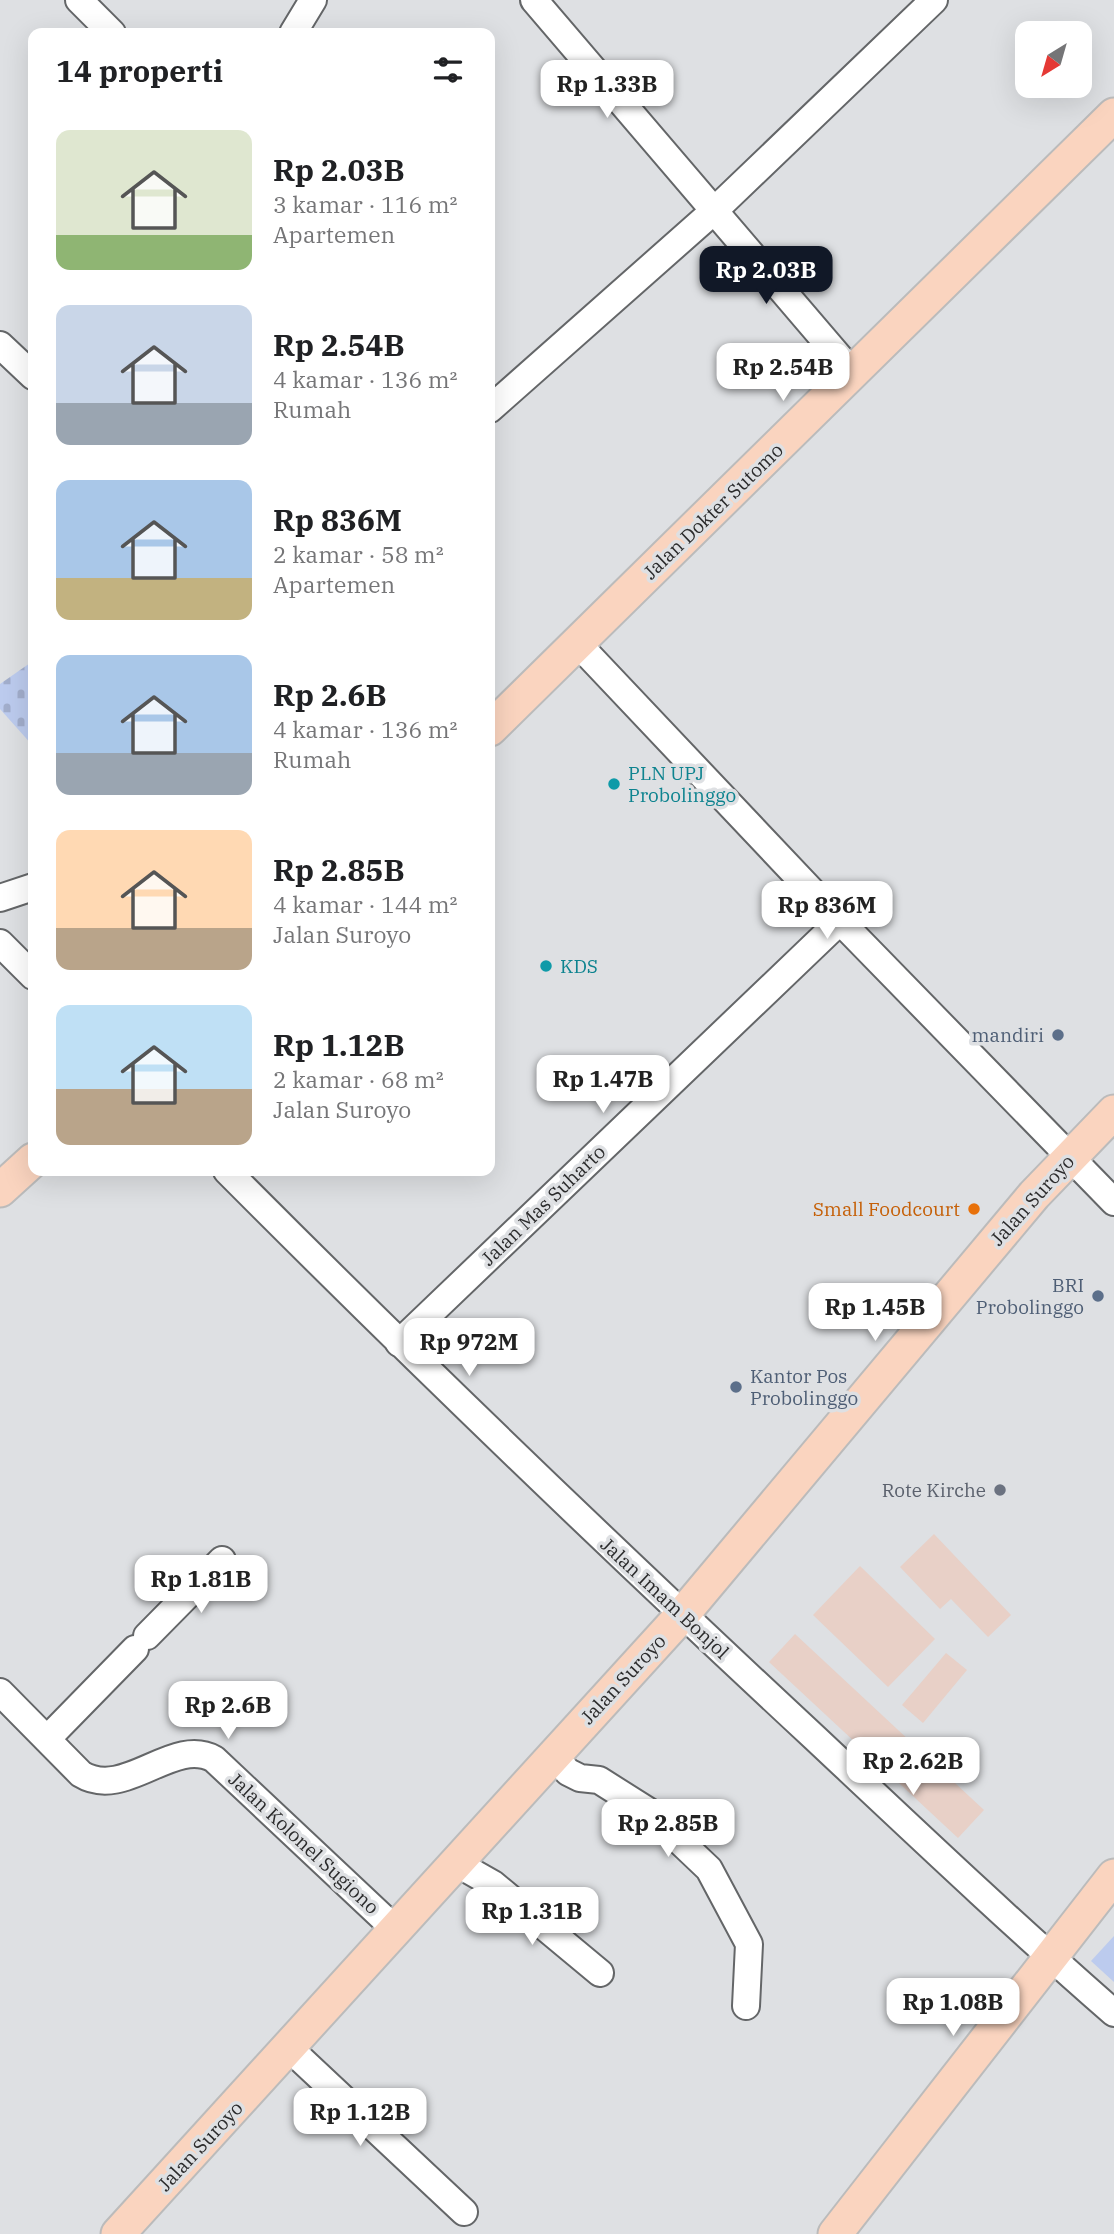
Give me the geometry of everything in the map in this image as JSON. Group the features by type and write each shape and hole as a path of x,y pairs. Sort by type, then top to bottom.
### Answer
{"main road":[{"name":"Jalan Dokter Sutomo","path":"495,724 1114,115"},
{"name":"Jalan Suroyo","path":"118,2234 682,1615 1034,1195 1114,1112"},
{"path":"0,1190 28,1165"},
{"path":"835,2234 1114,1876"}],"street":[{"path":"79,0 107,28"},
{"path":"296,28 313,0"},
{"path":"534,0 716,209 852,372"},
{"path":"495,398 716,209 934,0"},
{"path":"0,345 28,371"},
{"path":"577,643 1069,1160 1114,1202"},
{"path":"0,898 28,889"},
{"name":"Jalan Mas Suharto","path":"399,1343 840,921"},
{"path":"0,943 28,971"},
{"name":"Jalan Imam Bonjol","path":"232,1176 399,1343 682,1615 1049,1957 1114,2012"},
{"path":"47,1739 222,1560"},
{"name":"Jalan Kolonel Sugiono","path":"0,1692 81,1774 102,1783 189,1754 205,1754 236,1779 396,1930"},
{"path":"552,1755 568,1772 580,1778 599,1780 648,1811 687,1845 709,1869 749,1944 746,2006"},
{"path":"456,1863 493,1884 600,1973"},
{"path":"289,2048 464,2212"}],"shaded area":[{"path":"934,1534 1011,1615 988,1637 951,1599 940,1609 900,1567"},
{"path":"860,1566 935,1639 888,1687 813,1615"},
{"path":"795,1634 984,1810 958,1838 769,1662"},
{"path":"946,1653 967,1670 923,1723 902,1705"}],"green space":[{"path":"28,664 28,740 0,709 0,684"},
{"path":"1114,1936 1114,1982 1091,1961"}],"place":[{"name":"PLN UPJ Probolinggo","path":"614,784"},
{"name":"KDS","path":"546,966"},
{"name":"mandiri","path":"1058,1035"},
{"name":"Small Foodcourt","path":"974,1209"},
{"name":"BRI Probolinggo","path":"1098,1296"},
{"name":"Kantor Pos Probolinggo","path":"736,1387"},
{"name":"Rote Kirche","path":"1000,1490"}]}
